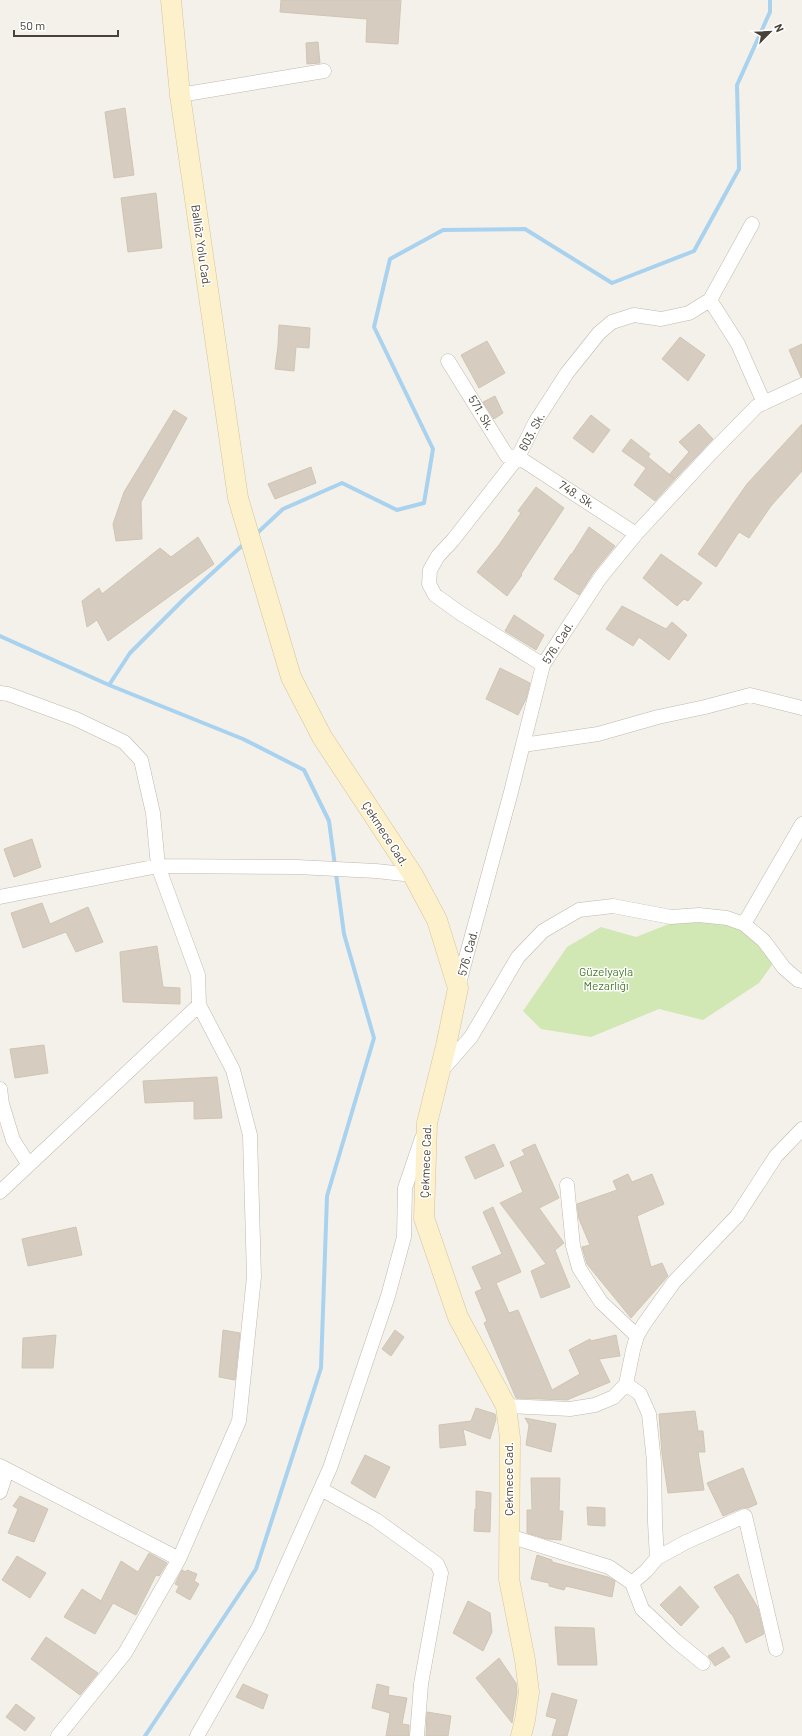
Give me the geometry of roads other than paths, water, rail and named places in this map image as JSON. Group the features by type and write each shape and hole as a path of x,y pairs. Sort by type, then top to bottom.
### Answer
{"street":[{"name":"Ballıöz Yolu Cad.","path":"170,0 180,95 236,492 259,570"},
{"path":"180,95 324,71"},
{"name":"603. Sk.","path":"543,665 460,614 435,595 429,584 430,570 438,556 518,457 536,421 567,373 599,333 612,322 634,315 661,318 689,313 710,300 752,224"},
{"path":"710,300 738,344 764,403"},
{"name":"571. Sk.","path":"448,361 507,456 518,457"},
{"name":"576. Cad.","path":"458,988 543,665 600,578 636,534 710,454 757,406 802,385"},
{"name":"748. Sk.","path":"518,457 636,534"},
{"name":"Çekmece Cad.","path":"259,570 291,677 322,737 413,875 437,920 458,988 427,1123 424,1218 458,1317 506,1406 510,1438 509,1579 525,1660 529,1692 521,1736"},
{"path":"0,693 8,694 76,719 124,742 141,760 153,813 158,866 198,975 199,1005 233,1070 250,1135 254,1277 239,1421 179,1559 125,1653 58,1736"},
{"path":"523,745 598,734 658,716 705,707 750,695 802,708"},
{"path":"744,924 802,824"},
{"path":"0,897 158,866 297,867 376,871 413,875"},
{"path":"439,1073 472,1037 518,957 543,931 579,910 613,906 671,917 698,916 727,918 744,924 764,940 784,968 798,980 802,981"},
{"path":"0,1192 199,1005"},
{"path":"0,1089 2,1104 13,1140 29,1165"},
{"path":"197,1736 259,1627 321,1489 343,1433 388,1296 404,1237 405,1188 427,1123"},
{"path":"506,1406 570,1409 595,1405 614,1397 626,1384 637,1336 674,1282 737,1216 776,1156 802,1129"},
{"path":"567,1185 573,1246 578,1268 601,1302 637,1336"},
{"path":"626,1384 640,1394 649,1414 654,1462 654,1522 658,1558"},
{"path":"0,1492 4,1468 179,1559"},
{"path":"321,1489 376,1520 437,1564 441,1572 421,1684 417,1736"},
{"path":"632,1583 658,1558 686,1542 745,1516 776,1649"},
{"path":"509,1536 609,1567 632,1583 642,1609 676,1641 703,1663"}],"waterway":[{"path":"255,535 283,509 342,483 397,510 424,503 433,449 374,327 390,259 443,230 525,229 612,283 694,251 739,169 737,85 770,12 770,0"},
{"path":"109,685 130,653 185,598 245,543"},
{"path":"0,636 109,685 243,739 304,770 329,821 344,934 374,1038 327,1196 321,1368 256,1569 145,1736"}],"park label":[{"name":"Güzelyayla Mezarlığı","path":"606,979"}]}
